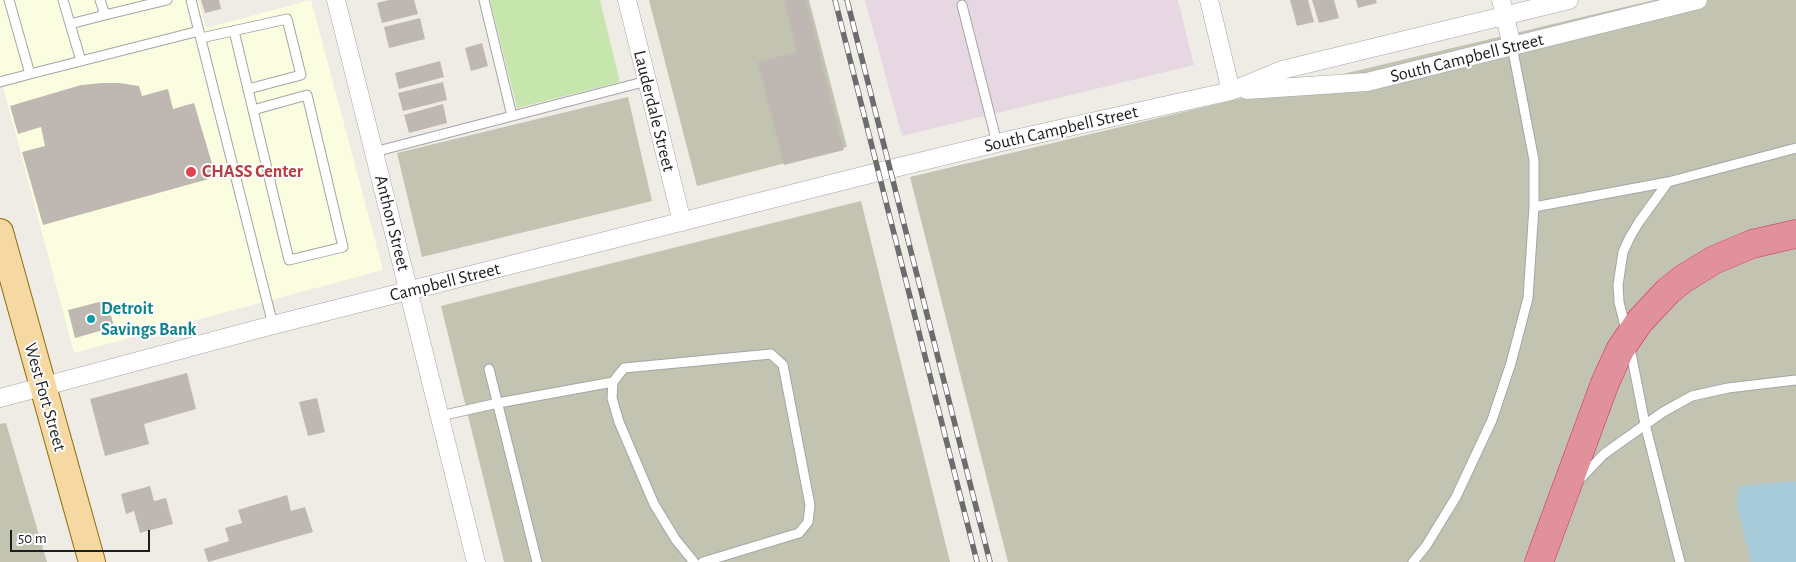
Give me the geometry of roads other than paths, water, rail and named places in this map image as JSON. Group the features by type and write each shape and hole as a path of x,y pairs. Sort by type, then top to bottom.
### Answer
{"highway":[{"path":"1539,562 1605,383 1628,337 1639,322 1668,291 1699,268 1752,244 1796,234"}],"main road":[{"name":"West Fort Street","path":"0,232 92,562"}],"street":[{"name":"Anthon Street","path":"336,0 476,562"},
{"name":"Lauderdale Street","path":"627,0 682,222"},
{"path":"1209,0 1231,91"},
{"name":"South Campbell Street","path":"1231,91 1282,70 1503,8 1569,0"},
{"name":"South Campbell Street","path":"890,170 997,143 1231,91 1367,82 1698,0"},
{"path":"1503,8 1512,46"},
{"name":"Campbell Street","path":"0,398 273,325 890,170"}],"lane":[{"path":"8,0 30,74"},
{"path":"63,0 81,61"},
{"path":"100,0 105,15"},
{"path":"70,24 168,0"},
{"path":"191,0 273,325"},
{"path":"484,0 512,116"},
{"path":"962,5 997,143"},
{"path":"0,82 81,61 200,35 234,31 287,19 301,75 248,89"},
{"path":"234,31 289,260 343,247 306,95 253,110"},
{"path":"1414,562 1456,497 1492,420 1522,326 1528,298 1534,207 1534,160 1512,46"},
{"path":"374,152 647,81"},
{"path":"1534,207 1668,182 1796,148"},
{"path":"1668,182 1634,230 1623,252 1618,285 1619,302 1628,337 1645,424 1680,562"},
{"path":"694,562 676,540 654,504 619,422 612,398 613,382 624,368 772,354 783,364 810,505 808,522 799,533 703,562"},
{"path":"489,369 537,562"},
{"path":"1559,509 1574,486 1604,454 1662,412 1692,396 1728,388 1796,380"},
{"path":"440,416 498,403 613,382"}],"water":[{"path":"1796,481 1796,562 1751,562 1736,504 1740,486"}],"railway":[{"path":"835,0 977,562"},
{"path":"847,0 990,562"}],"place":[{"name":"CHASS Center","path":"191,172"},
{"name":"Detroit Savings Bank","path":"91,319"}]}
